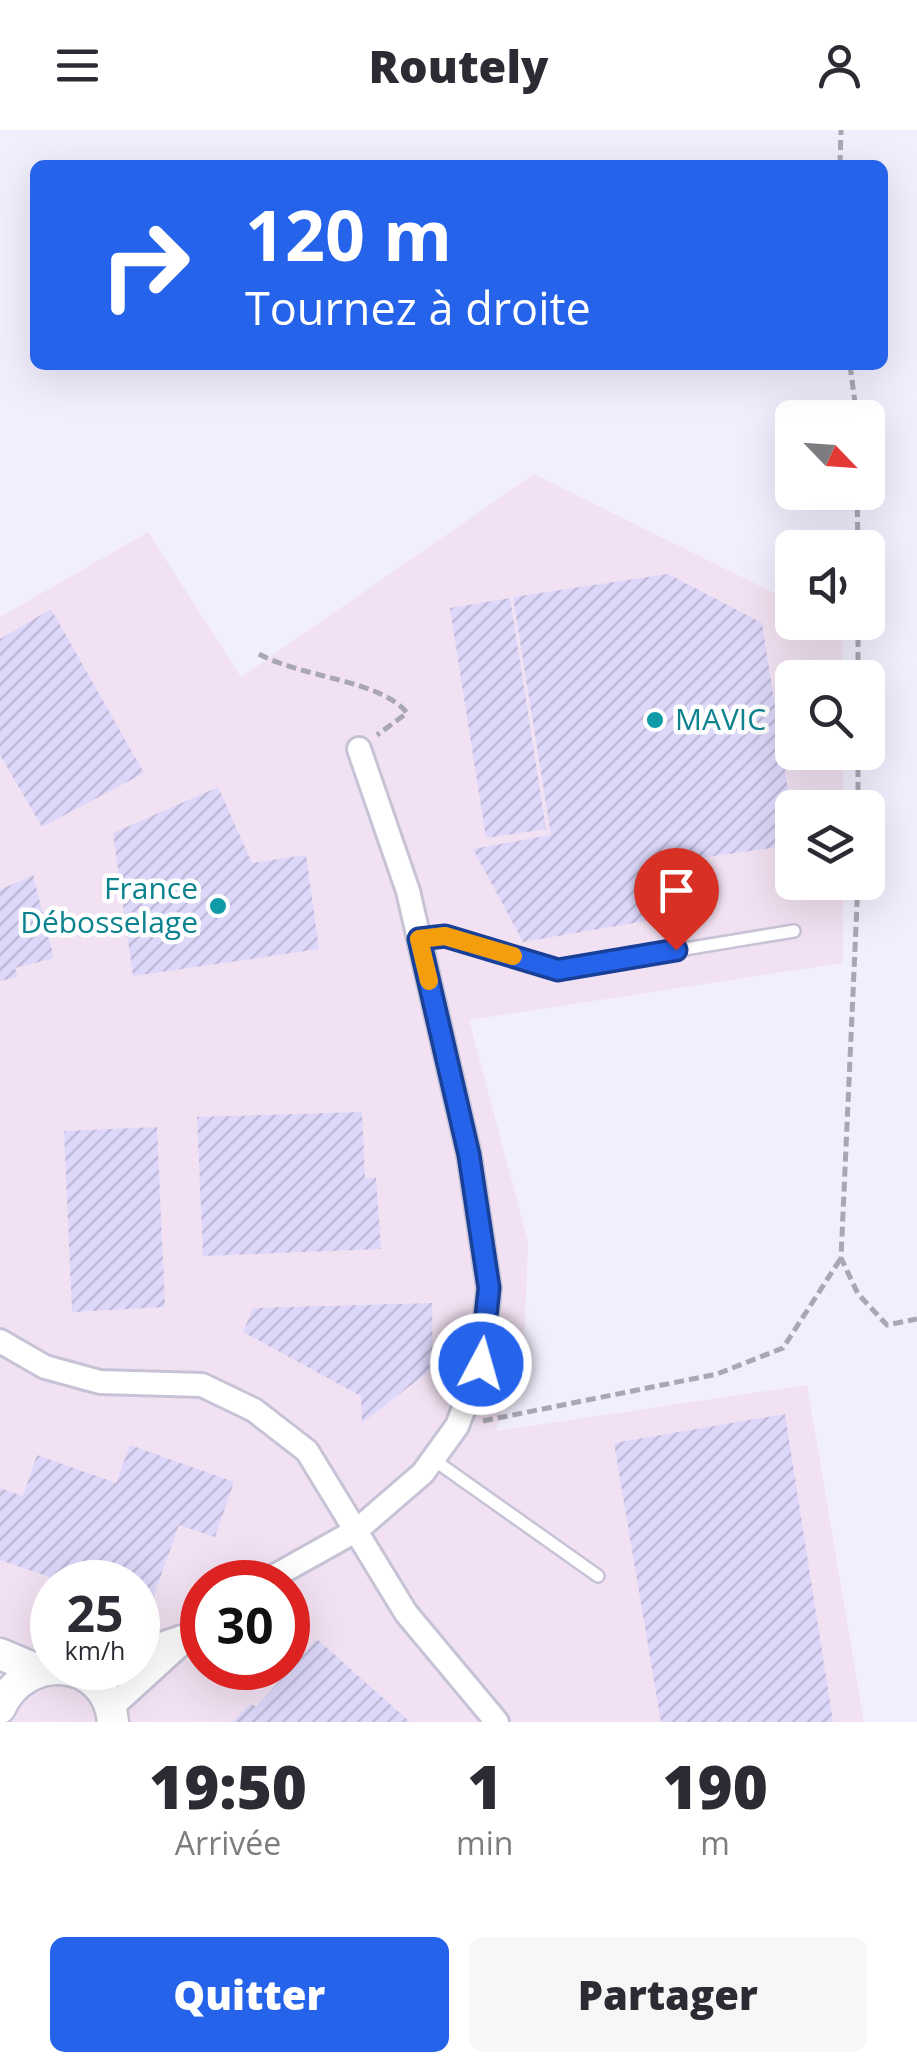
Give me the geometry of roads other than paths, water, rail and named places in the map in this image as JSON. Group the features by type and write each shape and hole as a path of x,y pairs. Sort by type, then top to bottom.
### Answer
{"street":[{"path":"303,1560 356,1530 434,1460 457,1426 481,1364 489,1288 469,1155 408,892 359,749"},
{"path":"0,1341 45,1367 100,1382 202,1385 254,1410 307,1451 406,1613 497,1722"},
{"path":"99,1690 112,1715 180,1646"},
{"path":"0,1654 30,1667"},
{"path":"0,1708 20,1680 30,1674"}],"lane":[{"path":"419,939 445,936 558,970 794,931"},
{"path":"434,1460 598,1576"}],"place":[{"name":"MAVIC","path":"655,720"},
{"name":"France Débosselage","path":"218,906"}]}
